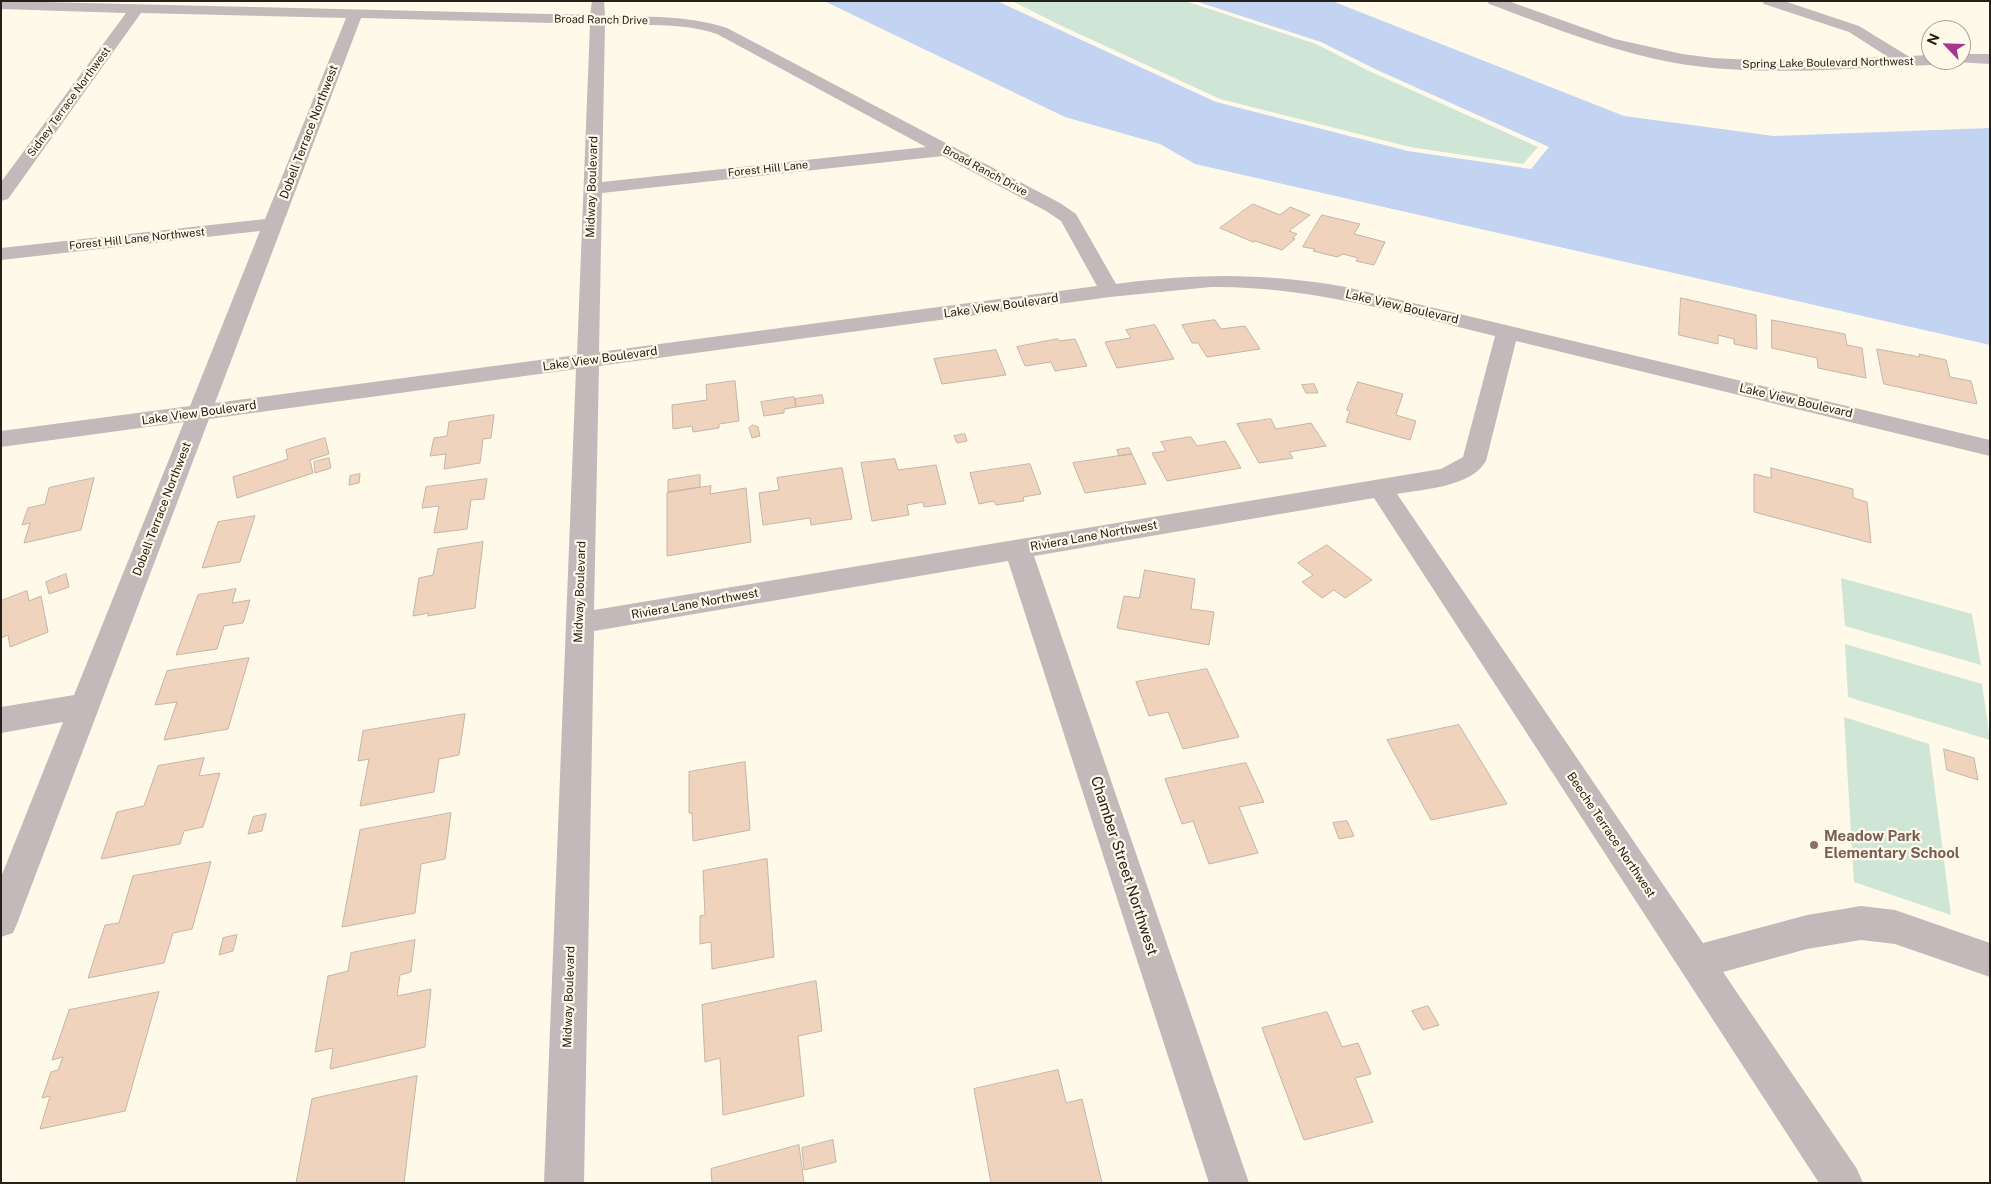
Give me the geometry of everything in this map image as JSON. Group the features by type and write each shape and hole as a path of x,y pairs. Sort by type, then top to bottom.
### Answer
{"street":[{"name":"Midway Boulevard","path":"564,1183 598,1"},
{"name":"Spring Lake Boulevard Northwest","path":"1494,1 1615,44 1689,60 1771,66 1921,60"},
{"path":"1769,1 1854,29 1870,37 1905,61"},
{"name":"Broad Ranch Drive","path":"1,5 680,22 704,25 722,31 1053,207 1069,218 1110,291"},
{"name":"Sidney Terrace Northwest","path":"1,195 136,8"},
{"name":"Dobell Terrace Northwest","path":"1,921 355,14"},
{"path":"1971,59 1990,59"},
{"name":"Forest Hill Lane","path":"592,189 945,150"},
{"name":"Forest Hill Lane Northwest","path":"1,254 274,224"},
{"name":"Lake View Boulevard","path":"1,439 1110,291 1194,282 1227,281 1294,285 1363,298 1990,448"},
{"name":"Riviera Lane Northwest","path":"579,623 1447,477 1474,461 1507,332"},
{"name":"Beeche Terrace Northwest","path":"1380,488 1843,1183"},
{"name":"Chamber Street Northwest","path":"1018,549 1229,1183"},
{"path":"1,720 85,706"},
{"path":"1696,962 1807,932 1862,923 1895,927 1990,960"}],"green space":[{"path":"1012,1 1185,1 1316,44 1369,71 1538,147 1523,164 1410,147 1220,99"},
{"path":"1841,578 1972,614 1981,665 1845,626"},
{"path":"1845,644 1982,684 1990,740 1848,697"},
{"path":"1844,717 1929,744 1951,915 1854,882"}],"water":[{"path":"824,1 997,1 1216,102 1408,151 1531,169 1549,147 1375,69 1321,42 1195,1 1332,1 1624,116 1774,136 1990,128 1990,345 1195,164 1160,144 1065,117"}],"building":[{"path":"1253,204 1280,215 1290,207 1310,215 1289,231 1297,234 1292,238 1295,239 1282,250 1253,242 1220,228"},
{"path":"1322,215 1360,224 1354,234 1385,242 1374,265 1356,261 1358,258 1343,254 1337,257 1303,247"},
{"path":"1681,298 1756,315 1757,349 1734,344 1734,339 1718,335 1718,344 1679,335"},
{"path":"1215,320 1221,329 1245,326 1260,349 1207,357 1198,343 1192,343 1182,325"},
{"path":"1772,320 1845,334 1847,345 1862,348 1866,378 1818,368 1817,358 1772,348"},
{"path":"1155,325 1174,359 1117,368 1105,342 1131,338 1126,330"},
{"path":"1058,339 1059,341 1075,339 1087,366 1055,371 1051,362 1025,366 1017,347"},
{"path":"1877,349 1920,357 1919,354 1946,360 1950,377 1971,381 1977,404 1884,384"},
{"path":"996,350 1006,375 942,384 934,359"},
{"path":"735,381 739,421 719,424 719,428 693,432 692,426 673,429 672,405 707,400 706,385"},
{"path":"1358,382 1403,394 1396,415 1416,421 1410,440 1346,422 1350,411 1347,410"},
{"path":"1314,384 1318,393 1306,393 1302,385"},
{"path":"822,395 824,403 796,407 795,399"},
{"path":"794,397 796,407 784,409 784,413 764,416 761,402"},
{"path":"494,415 491,438 483,439 480,463 444,469 446,454 430,456 434,438 447,436 449,422"},
{"path":"1271,419 1276,429 1311,423 1326,446 1289,452 1293,458 1259,463 1237,424"},
{"path":"753,425 758,427 760,436 752,438 749,428"},
{"path":"965,434 967,441 957,443 954,436"},
{"path":"1191,437 1197,446 1225,441 1241,468 1167,481 1152,453 1166,451 1161,442"},
{"path":"325,438 329,454 310,460 313,473 237,498 233,477 288,459 286,450"},
{"path":"1129,448 1132,454 1119,456 1117,450"},
{"path":"1132,454 1146,484 1085,493 1073,463"},
{"path":"329,458 331,468 315,473 314,462"},
{"path":"895,459 898,470 936,465 946,504 924,507 923,502 907,505 909,515 872,521 861,463"},
{"path":"1030,464 1041,494 1023,497 1024,501 996,505 994,501 979,504 970,473"},
{"path":"842,468 852,519 811,525 810,518 763,525 759,493 779,490 777,478"},
{"path":"1771,468 1853,489 1853,498 1867,502 1871,543 1754,512 1754,474 1771,478"},
{"path":"360,474 359,483 349,485 350,476"},
{"path":"700,475 700,487 668,492 668,480"},
{"path":"94,478 81,530 24,543 30,523 22,525 28,508 45,504 49,488"},
{"path":"487,479 484,499 471,500 467,529 434,533 439,506 422,508 426,487"},
{"path":"711,486 710,494 746,488 751,542 667,556 667,493"},
{"path":"255,516 240,562 202,568 218,522"},
{"path":"483,542 475,608 428,616 429,613 413,616 419,578 433,575 438,549"},
{"path":"1327,545 1372,580 1345,598 1334,590 1322,598 1302,582 1313,575 1298,563"},
{"path":"1145,570 1195,579 1191,609 1214,612 1209,645 1117,628 1124,596 1139,598"},
{"path":"66,574 69,587 49,594 46,582"},
{"path":"236,589 232,603 250,600 243,623 224,626 217,649 176,655 198,595"},
{"path":"27,591 29,601 41,596 48,632 10,647 8,635 1,638 1,601"},
{"path":"249,658 228,729 164,740 177,702 155,705 167,671"},
{"path":"1207,669 1239,737 1183,749 1168,712 1149,716 1136,682"},
{"path":"465,714 459,755 439,759 434,792 360,806 369,759 358,761 363,731"},
{"path":"1459,725 1507,804 1431,820 1387,740"},
{"path":"1944,749 1974,758 1978,780 1947,770"},
{"path":"204,758 199,776 220,773 203,827 184,831 180,844 101,859 117,812 144,806 158,766"},
{"path":"745,762 750,830 693,841 692,813 689,813 689,772"},
{"path":"1246,763 1264,802 1239,807 1258,853 1209,864 1193,821 1182,824 1165,779"},
{"path":"451,813 445,859 421,864 415,913 342,927 360,830"},
{"path":"266,814 262,831 248,834 253,817"},
{"path":"1347,821 1354,836 1339,839 1333,823"},
{"path":"767,859 774,957 712,969 711,942 700,944 700,916 705,915 703,871"},
{"path":"211,862 192,929 173,933 164,963 88,978 105,925 119,923 133,876"},
{"path":"237,935 233,951 219,955 223,938"},
{"path":"415,940 411,972 400,975 397,996 431,989 425,1047 330,1069 333,1048 315,1052 328,976 348,971 351,953"},
{"path":"816,981 822,1031 798,1036 804,1096 723,1115 720,1058 705,1062 702,1005"},
{"path":"159,992 125,1111 40,1129 50,1096 42,1098 51,1072 58,1070 63,1057 52,1060 69,1010"},
{"path":"1428,1006 1439,1025 1423,1030 1412,1011"},
{"path":"1327,1012 1342,1047 1358,1043 1371,1074 1355,1078 1373,1122 1304,1140 1262,1028"},
{"path":"1058,1070 1066,1103 1082,1099 1102,1183 991,1183 974,1089"},
{"path":"417,1076 404,1183 296,1183 312,1099"},
{"path":"833,1140 836,1162 804,1170 802,1148"},
{"path":"799,1145 804,1183 712,1183 711,1169"}],"place":[{"name":"Meadow Park Elementary School","path":"1814,845"}]}
